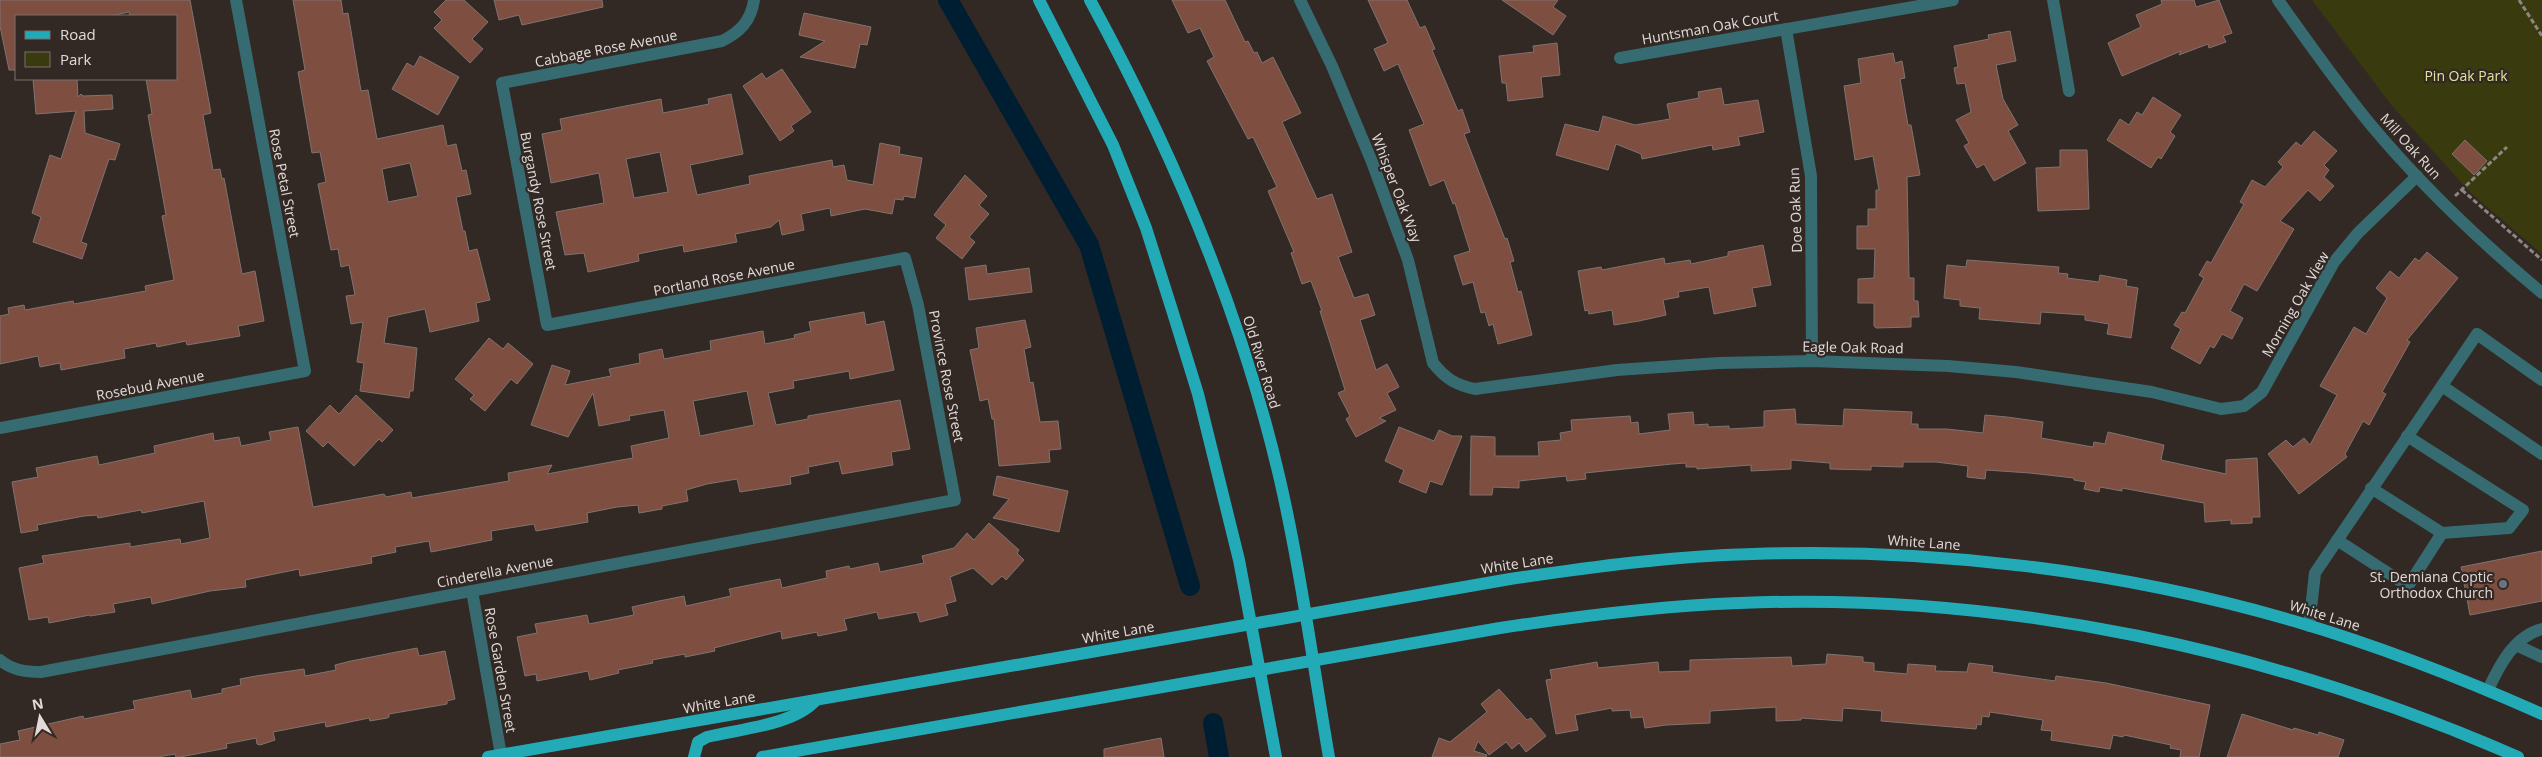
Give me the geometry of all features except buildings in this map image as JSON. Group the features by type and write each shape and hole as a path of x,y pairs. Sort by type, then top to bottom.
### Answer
{"main road":[{"path":"1039,0 1113,145 1146,228 1198,394 1239,560 1258,672 1276,757"},
{"name":"Old River Road","path":"1090,0 1156,126 1194,212 1227,300 1256,389 1280,479 1299,571 1304,615 1329,757"},
{"name":"White Lane","path":"488,757 1600,565 1752,554 1843,553 1953,559 2025,566 2115,579 2205,598 2309,626 2380,648 2488,690 2542,714"},
{"path":"762,757 1258,672 1500,628 1590,614 1742,603 1833,602 1924,606 2015,615 2096,627 2194,647 2283,670 2370,698 2455,730 2518,757"},
{"path":"694,757 698,742 707,737 793,717 807,710 816,700"}],"street":[{"name":"Rose Petal Street","path":"236,0 305,371"},
{"name":"Cabbage Rose Avenue","path":"502,83 716,43 736,34 746,24 752,11 754,0"},
{"name":"Whisper Oak Way","path":"1300,0 1332,66 1372,162 1408,260 1433,363 1444,376 1458,386"},
{"name":"Huntsman Oak Court","path":"1620,58 1953,0"},
{"path":"2053,0 2069,91"},
{"name":"Mill Oak Run","path":"2278,0 2330,73 2372,126 2417,176 2542,293"},
{"name":"Doe Oak Run","path":"1786,29 1811,176 1812,361"},
{"name":"Burgandy Rose Street","path":"502,83 548,325"},
{"name":"Morning Oak View","path":"2244,406 2262,392 2334,262 2358,233 2417,176"},
{"name":"Portland Rose Avenue","path":"548,325 906,258"},
{"name":"Province Rose Street","path":"906,258 918,304 955,500"},
{"path":"2309,626 2315,573 2477,334 2542,380"},
{"name":"Eagle Oak Road","path":"1458,386 1475,389 1616,370 1719,363 1812,361 1948,366 2016,372 2152,392 2222,409 2244,406"},
{"name":"Rosebud Avenue","path":"0,428 305,371"},
{"path":"2442,386 2542,454"},
{"path":"2371,488 2442,533 2509,528 2523,510 2407,436"},
{"name":"Cinderella Avenue","path":"0,660 13,669 40,672 955,500"},
{"path":"2337,540 2408,586 2442,533"},
{"name":"Rose Garden Street","path":"472,591 501,755"},
{"path":"2488,690 2502,661 2516,646 2536,631 2542,629"},
{"path":"2516,646 2542,657"}],"path":[{"path":"2519,0 2534,27 2542,36"},
{"path":"2446,205 2507,147"},
{"path":"2462,190 2542,260"}],"green space":[{"name":"Pin Oak Park","path":"2312,0 2542,0 2542,254 2472,194 2392,106"}],"waterway":[{"path":"948,0 1089,245 1190,586"},
{"path":"1213,723 1219,757"}],"place":[{"name":"St. Demiana Coptic Orthodox Church","path":"2503,584"}]}
